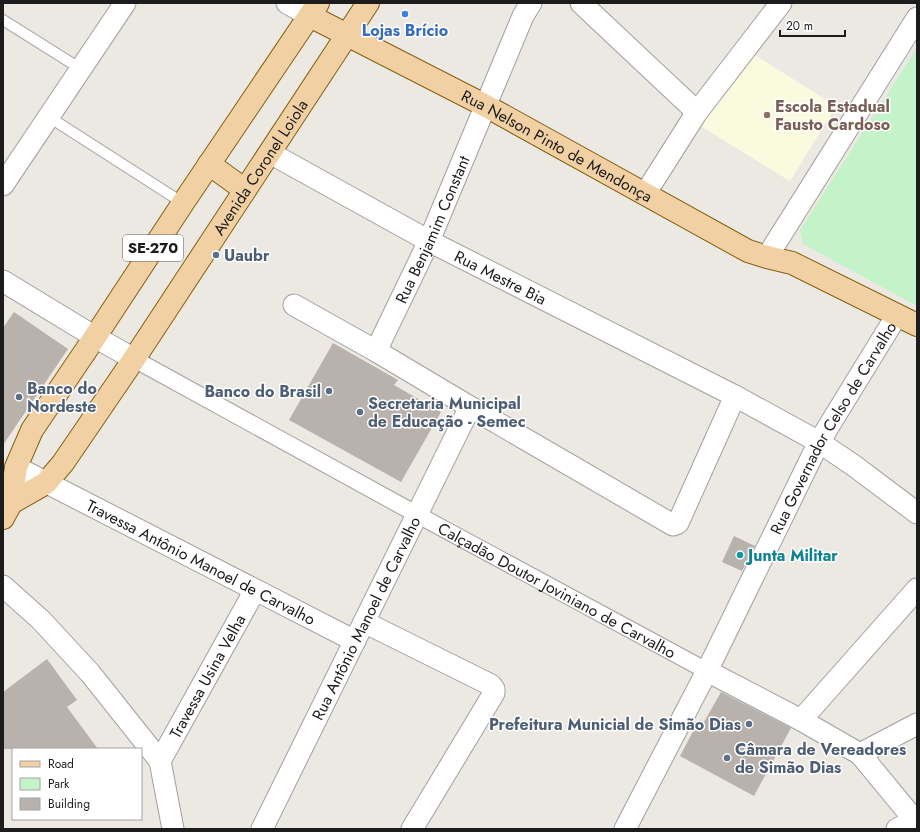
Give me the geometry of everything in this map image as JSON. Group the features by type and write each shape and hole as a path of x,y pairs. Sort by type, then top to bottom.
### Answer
{"main road":[{"name":"Avenida Coronel Loiola","path":"7,510 46,482 63,463 134,359 368,3"},
{"name":"Rua Nelson Pinto de Mendonça","path":"314,9 347,35 486,106 748,251 767,258 792,263 917,325"},
{"name":"Avenida Coronel Loiola","path":"7,510 16,467 32,430 314,9"},
{"path":"209,164 245,190"}],"street":[{"path":"3,185 125,3"},
{"path":"287,3 314,9"},
{"name":"Rua Benjamim Constant","path":"376,351 429,241 523,16 531,3"},
{"path":"581,3 697,112"},
{"path":"645,194 697,112 781,3"},
{"path":"767,258 917,18"},
{"name":"Rua Mestre Bia","path":"270,153 429,241 735,396 819,442 853,465 917,513"},
{"path":"3,280 95,337 134,359"},
{"path":"294,305 376,351 673,525 678,523 735,396"},
{"name":"Rua Governador Celso de Carvalho","path":"625,829 707,671 819,442 897,315"},
{"name":"Calçadão Doutor Joviniano de Carvalho","path":"134,359 707,671"},
{"name":"Rua Antônio Manoel de Carvalho","path":"262,829 470,407"},
{"name":"Travessa Antônio Manoel de Carvalho","path":"16,467 355,641"},
{"path":"3,586 41,620 90,673 160,761 173,829"},
{"path":"801,720 917,589"},
{"name":"Travessa Usina Velha","path":"160,761 255,590"},
{"path":"364,622 491,685 494,689 494,693 412,829"},
{"path":"707,671 801,720 860,754 916,821 897,829"},
{"path":"860,754 917,724"}],"lane":[{"path":"3,20 81,69"},
{"path":"49,117 183,203"}],"shaded area":[{"name":"Escola Estadual Fausto Cardoso","path":"750,52 836,106 790,181 697,124"}],"green space":[{"path":"917,48 917,306 803,244 800,230"}],"building":[{"name":"Banco do Nordeste","path":"14,312 68,349 3,445 3,328"},
{"path":"333,343 398,380 394,385 441,412 401,482 289,420"},
{"path":"734,536 755,546 742,571 722,562"},
{"path":"47,659 77,700 67,707 97,748 3,749 3,692"},
{"path":"721,692 791,728 754,796 680,756 699,720 704,722"}],"place":[{"name":"Lojas Brício","path":"405,14"},
{"name":"Escola Estadual Fausto Cardoso","path":"767,115"},
{"name":"Uaubr","path":"216,255"},
{"name":"Banco do Brasil","path":"329,391"},
{"name":"Banco do Nordeste","path":"19,397"},
{"name":"Secretaria Municipal de Educação - Semec","path":"360,412"},
{"name":"Junta Militar","path":"740,555"},
{"name":"Prefeitura Municial de Simão Dias","path":"749,724"},
{"name":"Câmara de Vereadores de Simão Dias","path":"727,758"}]}
